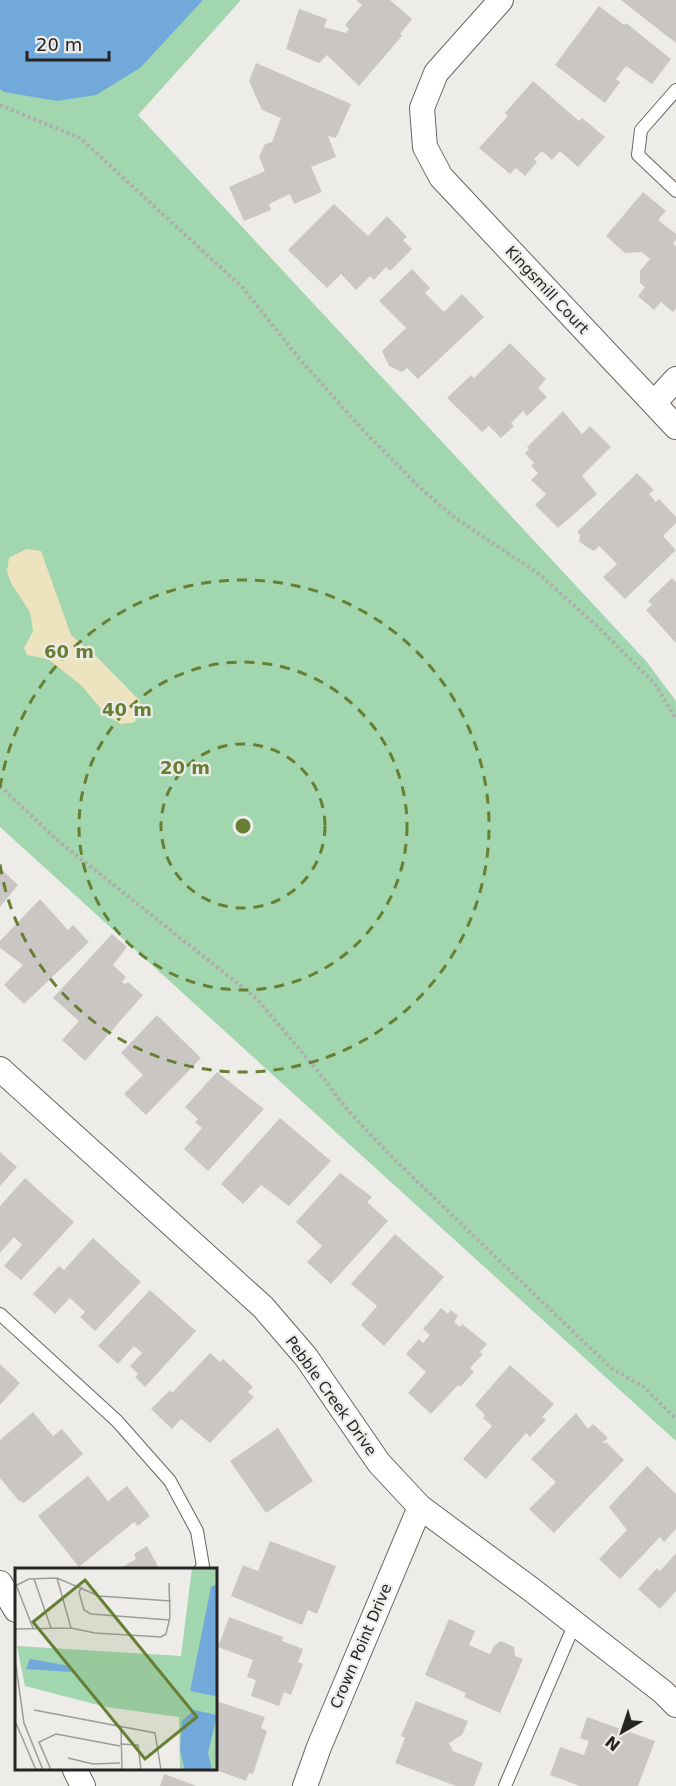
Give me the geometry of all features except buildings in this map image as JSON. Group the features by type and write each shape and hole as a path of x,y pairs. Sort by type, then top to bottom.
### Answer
{"street":[{"name":"Kingsmill Court","path":"501,0 436,74 422,108 425,147 441,177 676,427"},
{"path":"654,403 676,380"},
{"name":"Pebble Creek Drive","path":"0,1069 263,1307 306,1357 379,1464 420,1507 575,1623 663,1692 676,1705"},
{"name":"Crown Point Drive","path":"305,1786 319,1746 420,1507"},
{"path":"0,1583 15,1608"},
{"path":"76,1771 83,1786"}],"lane":[{"path":"676,90 641,130 638,155 676,191"},
{"path":"0,1314 117,1421 170,1481 197,1531 202,1568"},
{"path":"505,1786 575,1623"}],"path":[{"path":"0,105 80,138 88,145 243,288 297,356 362,429 418,486 454,518 539,574 598,627 655,684 676,719"},
{"path":"0,786 73,852 257,999 350,1113 396,1161 611,1368 644,1387 676,1419"}],"green space":[{"path":"0,0 241,0 138,115 646,661 676,701 676,1441 0,827"}],"sand":[{"path":"26,549 41,551 71,635 98,658 140,701 135,722 121,724 107,716 82,686 48,659 27,655 24,648 33,631 30,612 11,583 7,571 9,558"}],"water":[{"path":"0,0 203,0 140,68 96,95 57,101 4,92 0,89"}]}
